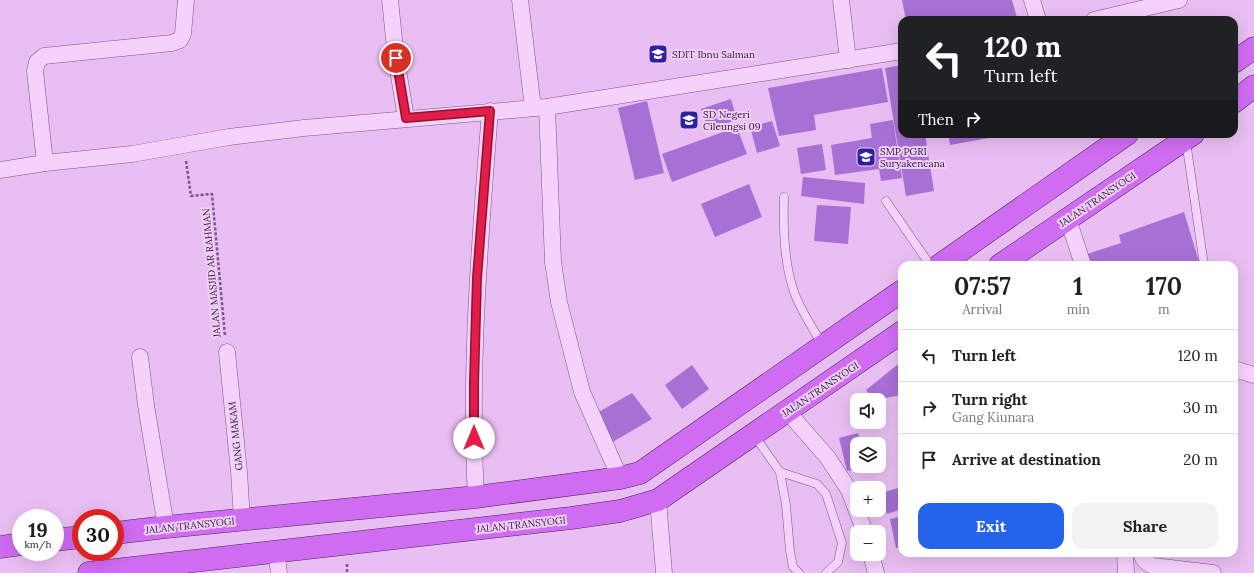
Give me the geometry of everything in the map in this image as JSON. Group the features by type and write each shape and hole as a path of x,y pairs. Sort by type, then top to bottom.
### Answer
{"highway":[{"path":"1238,59 1254,48"},
{"path":"1238,99 1254,86"},
{"path":"946,261 1121,138"},
{"name":"JALAN TRANSYOGI","path":"1006,261 1188,138"},
{"name":"JALAN TRANSYOGI","path":"124,532 242,519 476,497 620,478 640,473 898,295"},
{"name":"JALAN TRANSYOGI","path":"89,573 197,567 276,551 571,518 620,511 658,500 898,335"},
{"path":"0,547 12,545"}],"street":[{"path":"45,163 35,71 37,62 44,56 172,43 180,40 183,34 186,0"},
{"path":"390,0 396,58 406,118"},
{"path":"520,0 540,108 553,262 559,302 582,392 620,478"},
{"path":"841,0 848,60"},
{"path":"1032,0 1037,16"},
{"path":"1117,16 1179,0"},
{"path":"0,170 45,163 132,154 229,137 304,128 406,118 540,108 898,52"},
{"path":"476,497 474,466 474,383 477,278 490,111"},
{"path":"1068,218 1082,261"},
{"name":"GANG MAKAM","path":"227,352 239,472 242,519"},
{"path":"140,357 146,405 166,527"},
{"path":"1238,370 1254,375"},
{"path":"787,411 828,458 849,490 862,525"},
{"path":"658,500 664,573"},
{"path":"276,551 279,573"},
{"path":"1125,557 1126,573"},
{"path":"1142,557 1147,564 1153,566 1213,573"},
{"path":"873,561 876,573"}],"lane":[{"path":"1190,138 1204,261"},
{"path":"784,197 783,225 785,248 792,282 796,296 824,346"},
{"path":"886,201 927,261"},
{"path":"754,434 780,472 786,505 793,567 799,573"},
{"path":"780,472 817,484 826,494 842,543 838,562 826,573"}],"path":[{"name":"JALAN MASJID AR RAHMAN","path":"184,145 191,196 212,194 227,352"}],"building":[{"path":"902,0 1012,0 1016,16 905,16"},
{"path":"898,66 898,138 926,138 934,191 906,196 885,68"},
{"path":"882,68 888,102 814,115 816,130 779,136 768,88"},
{"path":"731,99 737,120 708,129 701,109"},
{"path":"647,101 664,173 635,180 618,108"},
{"name":"SMP PGRI Suryakencana","path":"893,120 902,178 881,181 879,169 835,175 831,145 872,138 870,124"},
{"path":"772,121 780,146 757,153 750,127"},
{"path":"737,127 747,154 672,182 662,154"},
{"path":"949,138 989,138 950,145"},
{"path":"822,144 826,170 801,174 797,148"},
{"path":"803,177 865,183 864,204 801,196"},
{"path":"749,184 762,217 715,237 701,204"},
{"path":"817,205 851,207 848,244 814,241"},
{"path":"1184,212 1199,261 1089,261 1087,254 1121,243 1119,235"},
{"path":"898,364 898,396 886,398 886,393 868,393 866,390"},
{"path":"692,365 709,389 682,409 665,385"},
{"path":"632,393 652,419 611,443 595,414"},
{"path":"858,433 859,437 850,437 850,470 847,471 839,438"},
{"path":"898,488 898,510 887,514 886,492"},
{"path":"898,517 898,548 896,548 890,519"}],"place":[{"name":"SDIT Ibnu Salman","path":"658,54"},
{"name":"SD Negeri Cileungsi 09","path":"689,120"},
{"name":"SMP PGRI Suryakencana","path":"866,157"}],"route":[{"path":"396,58 406,118 490,111 477,278 474,438"}]}
